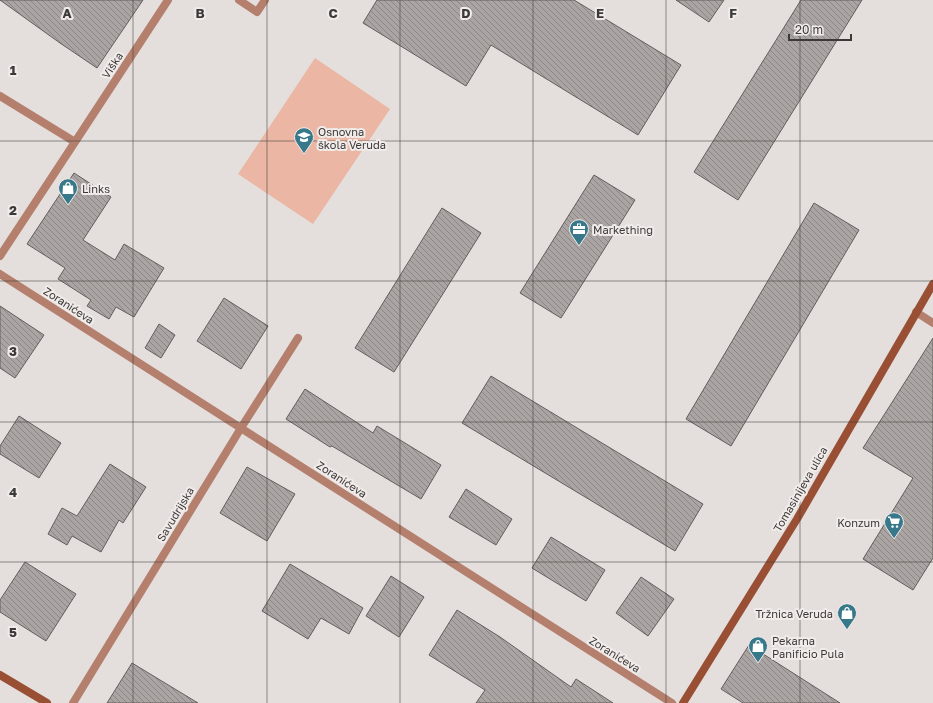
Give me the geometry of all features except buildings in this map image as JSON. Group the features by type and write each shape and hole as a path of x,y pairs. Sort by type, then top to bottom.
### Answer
{"main road":[{"name":"Tomasinijeva ulica","path":"683,703 796,519 933,284"},
{"path":"0,675 47,703"}],"street":[{"name":"Viška","path":"75,142 168,0"},
{"path":"239,0 258,12 266,0"},
{"path":"0,96 75,142 0,256"},
{"name":"Zoranićeva","path":"0,274 672,703"},
{"path":"916,312 933,323"},
{"name":"Savudrijska","path":"73,703 241,428 298,338"}],"shaded area":[{"path":"315,58 390,109 313,224 238,174"}],"place":[{"name":"Osnovna škola Veruda","path":"304,154"},
{"name":"Links","path":"68,205"},
{"name":"Markething","path":"579,246"},
{"name":"Konzum","path":"894,539"},
{"name":"Tržnica Veruda","path":"847,630"},
{"name":"Pekarna Panificio Pula","path":"758,663"}]}
